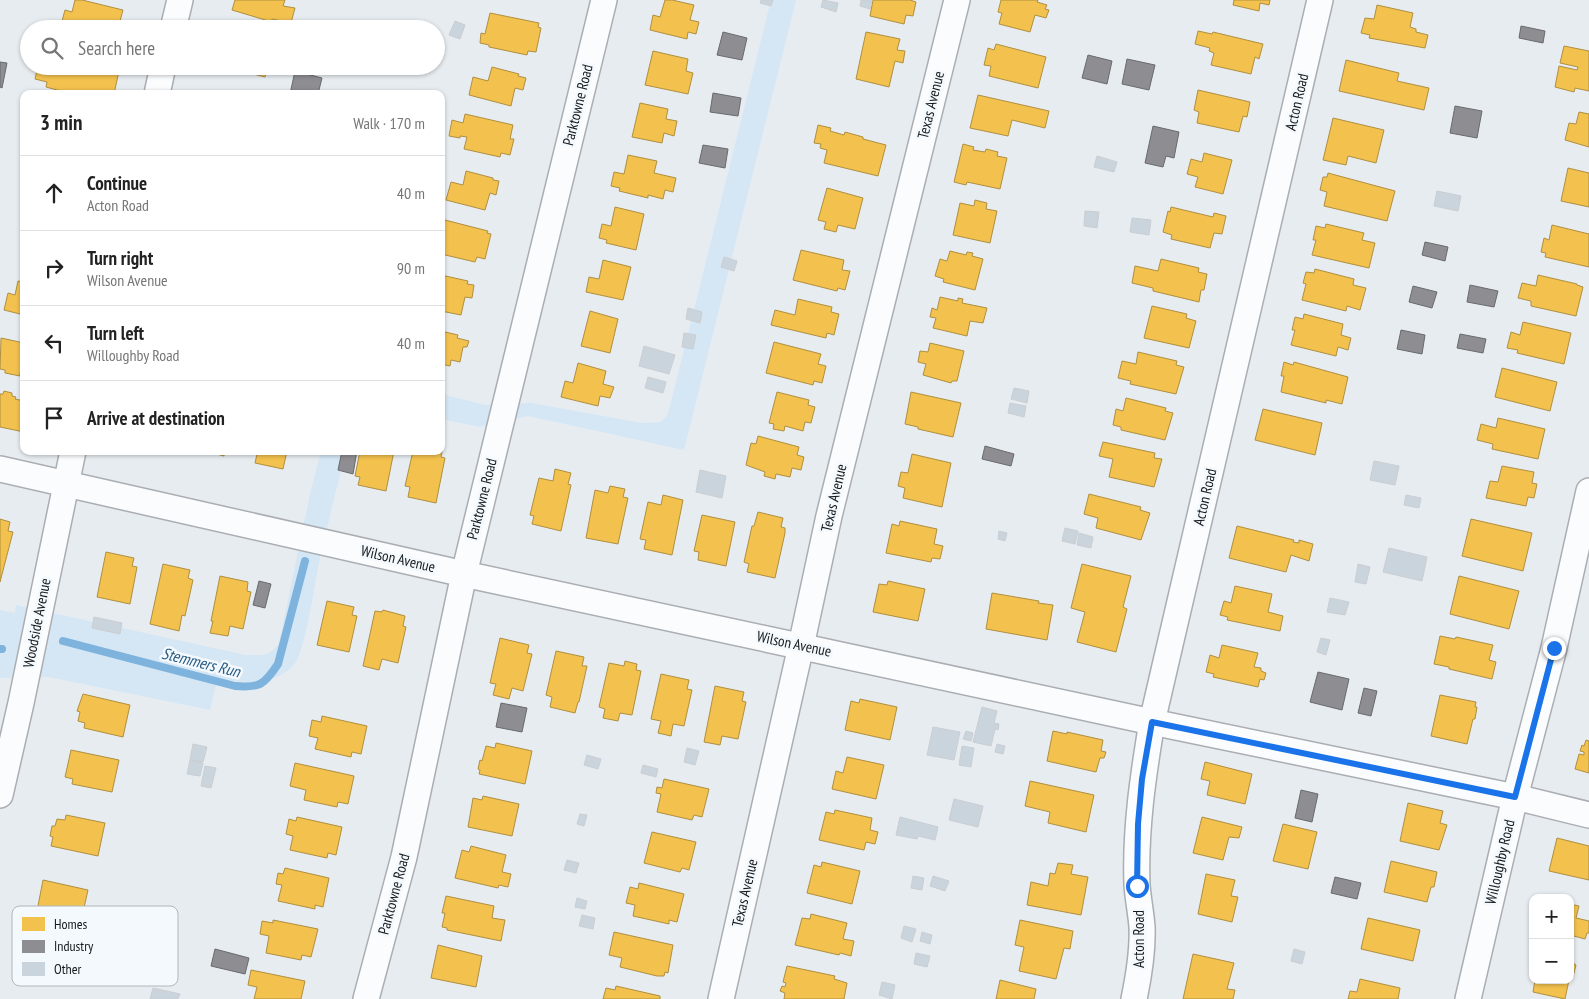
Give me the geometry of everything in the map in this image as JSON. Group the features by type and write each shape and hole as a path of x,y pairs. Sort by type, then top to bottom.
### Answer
{"street":[{"path":"175,20 180,0"},
{"name":"Parktowne Road","path":"366,999 404,857 464,574 604,0"},
{"name":"Texas Avenue","path":"721,999 829,516 957,0"},
{"name":"Acton Road","path":"1134,999 1141,961 1142,927 1137,886 1138,824 1142,779 1152,722 1320,0"},
{"path":"158,90 161,75"},
{"name":"Woodside Avenue","path":"0,795 72,455"},
{"name":"Wilson Avenue","path":"0,469 464,574 1152,722 1515,797 1589,815"},
{"name":"Willoughby Road","path":"1468,999 1515,797 1554,648 1589,491"}],"shaded area":[{"path":"771,0 796,0 684,450 528,416 480,427 445,420 445,395 486,405 531,403 642,423 661,422 667,415"},
{"path":"320,455 345,455 322,549 302,647 293,666 285,673 257,682 217,680 210,710 49,677 0,678 0,610 15,613 16,605 246,655 269,653 279,643"}],"building: Homes":[{"path":"75,0 123,10 120,20 62,20 65,10 72,12"},
{"path":"235,0 285,0 283,6 295,8 292,20 265,20 232,10"},
{"path":"665,0 694,5 690,20 699,22 696,34 688,32 687,39 650,30 653,15 660,17"},
{"path":"873,0 910,0 916,2 913,16 906,15 904,24 870,16"},
{"path":"1001,0 1038,0 1037,2 1047,5 1045,9 1049,10 1046,18 1035,15 1030,32 999,24 1002,13 998,12"},
{"path":"1234,0 1270,0 1269,5 1260,3 1259,11 1233,5"},
{"path":"1377,5 1413,13 1410,27 1416,29 1416,32 1428,35 1425,48 1369,38 1370,35 1361,33 1365,18 1374,19"},
{"path":"490,13 539,23 538,27 541,28 536,52 528,51 527,55 489,47 489,45 480,43 481,33 485,34"},
{"path":"1198,31 1212,34 1213,32 1263,44 1259,59 1255,57 1251,74 1211,65 1214,53 1209,51 1210,48 1195,44"},
{"path":"866,32 900,39 897,50 905,51 903,63 895,61 889,87 856,79"},
{"path":"996,44 1046,57 1038,88 989,76 991,66 984,65 988,48 994,50"},
{"path":"1564,46 1589,51 1589,91 1575,88 1574,92 1555,87 1559,66 1577,70 1578,67 1560,63"},
{"path":"653,51 688,59 686,71 693,73 688,94 645,85"},
{"path":"1346,60 1399,73 1397,81 1429,88 1424,110 1339,91"},
{"path":"492,67 519,74 518,76 526,78 523,90 515,88 511,106 469,95 473,77 488,81"},
{"path":"36,75 118,75 115,90 57,90 46,87 47,82 35,79"},
{"path":"1198,90 1250,102 1247,117 1243,116 1239,132 1197,123 1199,112 1194,110"},
{"path":"978,95 1049,111 1045,128 1012,120 1008,136 970,128"},
{"path":"640,103 668,109 666,119 677,121 674,136 664,133 662,143 632,137"},
{"path":"1579,112 1589,114 1589,147 1565,140 1569,123 1576,124"},
{"path":"465,114 513,125 510,139 514,139 510,155 501,153 500,157 464,149 467,137 449,136 452,120 463,123"},
{"path":"1333,118 1384,130 1376,163 1348,156 1346,165 1323,160"},
{"path":"818,125 831,128 830,131 844,135 845,132 886,145 878,176 824,163 827,150 820,148 821,144 814,143"},
{"path":"963,144 974,147 973,150 985,152 986,149 998,152 997,156 1007,158 1000,189 967,182 966,185 954,182"},
{"path":"1204,153 1232,160 1223,194 1195,187 1198,177 1187,174 1191,159 1202,162"},
{"path":"628,155 657,161 654,173 676,178 673,192 665,190 663,199 648,195 648,198 619,191 620,188 611,186 614,172 624,174"},
{"path":"1568,168 1589,173 1589,207 1561,201"},
{"path":"466,171 499,181 496,195 490,193 485,210 446,200 451,182 463,185"},
{"path":"1328,173 1395,191 1387,221 1324,206 1327,192 1320,190 1323,177 1327,177"},
{"path":"827,188 863,198 855,229 838,225 836,232 824,229 826,222 818,220"},
{"path":"975,200 987,203 986,209 997,211 990,243 953,235 960,203 974,206"},
{"path":"615,207 644,214 636,250 606,243 607,240 599,238 602,224 611,226"},
{"path":"1171,207 1213,217 1214,213 1226,216 1222,234 1214,233 1210,248 1171,239 1172,235 1163,232 1168,211 1170,212"},
{"path":"445,220 488,231 487,233 491,234 485,259 477,257 475,262 445,255"},
{"path":"1326,224 1364,233 1362,240 1375,243 1369,268 1312,255 1316,240 1313,240 1316,226 1325,228"},
{"path":"1552,225 1589,234 1589,267 1545,257 1546,253 1541,252 1544,238 1549,240"},
{"path":"801,250 844,260 842,270 850,271 845,290 838,288 837,291 793,280"},
{"path":"950,251 966,255 967,252 973,253 972,256 983,259 975,290 943,282 944,279 935,276 940,259 947,261"},
{"path":"1161,259 1199,268 1198,272 1207,274 1204,290 1201,290 1199,302 1153,291 1153,288 1132,283 1135,266 1158,271"},
{"path":"603,260 631,267 623,300 586,292 589,277 599,279"},
{"path":"1315,269 1354,279 1353,285 1366,288 1360,310 1347,306 1346,311 1302,300 1306,284 1303,283 1306,272 1314,273"},
{"path":"1538,275 1583,287 1576,316 1531,306 1531,301 1518,298 1522,283 1536,286"},
{"path":"445,276 468,281 467,284 474,285 472,298 465,297 461,315 445,312"},
{"path":"18,281 20,281 20,314 4,310 8,293 15,295"},
{"path":"940,297 958,301 958,298 963,299 962,303 987,308 983,323 970,321 967,336 933,328 936,318 930,317 932,308 937,310"},
{"path":"798,299 832,307 831,312 839,314 834,335 827,333 826,338 771,325 775,310 795,315"},
{"path":"1152,306 1187,314 1186,318 1196,321 1189,348 1144,338"},
{"path":"590,311 618,319 610,353 581,346"},
{"path":"1304,314 1343,324 1341,335 1351,338 1348,350 1338,347 1336,356 1291,345 1295,330 1292,330 1295,317 1303,319"},
{"path":"1523,322 1571,333 1564,364 1517,353 1518,350 1507,348 1511,332 1520,335"},
{"path":"445,332 458,335 457,338 469,341 467,347 463,347 460,362 451,360 450,366 445,365"},
{"path":"1,338 20,342 20,376 5,373 5,370 0,369"},
{"path":"774,342 821,354 818,364 826,366 822,383 814,381 813,385 766,373"},
{"path":"930,343 964,351 957,381 952,381 951,383 923,375 926,364 918,362 920,351 928,352"},
{"path":"1138,352 1177,361 1176,365 1184,367 1176,394 1130,384 1131,381 1118,378 1122,361 1136,364"},
{"path":"1284,362 1293,365 1294,362 1348,377 1342,404 1326,400 1326,403 1281,392 1284,376 1281,376"},
{"path":"578,363 606,371 603,384 614,387 610,398 600,396 598,406 561,397 565,381 573,383"},
{"path":"1502,368 1557,382 1550,411 1495,397"},
{"path":"4,391 12,393 12,396 16,397 15,399 20,400 20,431 0,427 0,394 3,394"},
{"path":"777,392 809,400 808,405 815,407 811,423 805,422 803,431 785,426 784,431 773,429 774,424 769,423"},
{"path":"911,392 961,403 953,437 905,424"},
{"path":"1126,398 1166,408 1165,411 1173,413 1165,440 1121,430 1121,427 1113,425 1116,409 1123,411"},
{"path":"1263,409 1322,423 1315,455 1255,440"},
{"path":"1498,418 1545,429 1538,459 1492,449 1493,444 1477,440 1481,424 1496,428"},
{"path":"758,436 799,447 797,455 804,457 801,470 792,468 790,477 776,474 775,479 764,476 765,472 746,465 751,443 756,444"},
{"path":"1103,442 1155,453 1154,458 1162,459 1154,487 1109,477 1113,459 1099,456"},
{"path":"912,454 951,463 942,507 903,498 905,488 898,486 901,472 908,473"},
{"path":"257,455 286,455 283,469 255,463"},
{"path":"359,455 393,455 386,491 358,485 360,477 355,476"},
{"path":"412,455 441,455 441,457 445,458 436,503 408,497 410,487 405,486"},
{"path":"1502,466 1534,472 1532,483 1537,484 1534,498 1528,497 1526,506 1486,498 1490,481 1498,482"},
{"path":"555,469 571,473 568,484 571,485 561,531 532,524 534,516 530,515 539,478 553,481"},
{"path":"610,486 625,489 623,497 628,498 618,544 586,538 595,490 608,493"},
{"path":"1089,494 1141,507 1140,510 1150,513 1141,540 1096,528 1098,518 1084,514"},
{"path":"663,495 683,500 672,555 644,549 646,540 640,539 648,502 661,505"},
{"path":"758,512 783,518 781,527 785,528 785,533 775,578 747,572 749,564 744,562 752,526 754,526"},
{"path":"702,515 735,522 726,566 698,560 699,552 694,551"},
{"path":"0,519 10,522 8,531 13,532 0,582"},
{"path":"1471,519 1532,533 1523,571 1462,556"},
{"path":"900,521 937,529 934,544 943,546 940,559 932,558 931,562 886,553 892,524 899,526"},
{"path":"1237,526 1294,540 1293,542 1299,543 1299,540 1313,544 1309,561 1291,555 1286,572 1229,558"},
{"path":"106,552 134,558 132,566 137,567 130,604 97,597"},
{"path":"163,564 190,570 188,578 193,580 185,616 182,615 179,631 150,624"},
{"path":"1082,564 1131,576 1123,607 1127,609 1116,652 1077,642 1085,612 1071,608"},
{"path":"220,576 248,582 247,591 251,592 243,629 230,626 228,636 210,633"},
{"path":"1459,576 1519,591 1509,629 1450,614"},
{"path":"888,581 925,589 918,621 873,612 879,584 887,585"},
{"path":"1235,586 1272,594 1268,612 1283,616 1280,631 1227,620 1228,617 1220,615 1224,601 1231,603"},
{"path":"992,593 1053,605 1047,640 986,629"},
{"path":"327,601 354,607 352,615 357,616 349,652 317,645"},
{"path":"383,610 405,616 403,626 406,627 398,663 382,659 379,670 363,666 375,611 382,612"},
{"path":"1440,636 1455,639 1456,637 1493,645 1489,660 1496,662 1492,679 1434,664"},
{"path":"500,638 529,645 527,653 532,654 523,691 512,688 509,699 493,695 496,684 490,683"},
{"path":"1222,645 1258,653 1254,667 1261,668 1261,671 1266,673 1264,680 1260,679 1258,687 1213,677 1214,674 1206,672 1210,655 1219,658"},
{"path":"556,651 584,657 582,666 587,666 575,713 550,707 552,697 546,695"},
{"path":"625,661 637,664 636,670 641,671 632,715 620,713 618,721 603,718 605,709 599,707 609,663 624,666"},
{"path":"661,674 689,680 687,689 692,690 684,726 673,724 671,736 658,733 661,721 651,719"},
{"path":"715,686 744,692 742,701 746,702 738,739 722,736 720,745 704,742"},
{"path":"83,694 130,705 123,737 84,728 85,723 78,721 80,712 77,711"},
{"path":"1440,695 1476,702 1475,719 1473,719 1467,744 1431,736"},
{"path":"860,699 897,707 890,740 845,730 851,701 859,703"},
{"path":"322,716 367,726 361,754 352,752 351,757 315,749 318,738 309,736 312,720 321,722"},
{"path":"1053,731 1103,740 1101,751 1106,752 1104,758 1100,758 1096,772 1047,761"},
{"path":"1586,740 1589,741 1589,773 1575,769 1579,754 1584,755 1584,752 1580,751"},
{"path":"496,743 532,751 525,784 479,774 480,760 482,761 486,746 495,748"},
{"path":"71,750 119,760 112,792 72,784 73,779 65,777"},
{"path":"847,757 884,765 876,799 832,789 836,771 843,773"},
{"path":"1205,762 1252,774 1245,804 1207,795 1210,781 1201,779"},
{"path":"295,763 354,776 348,804 338,802 337,807 304,800 306,790 290,786"},
{"path":"664,779 709,789 702,817 694,815 692,820 657,812 661,794 656,793 657,787 662,788"},
{"path":"1030,781 1094,795 1086,832 1048,823 1050,812 1025,806"},
{"path":"483,796 519,804 512,836 468,827 473,798 482,800"},
{"path":"1408,803 1443,811 1440,823 1447,825 1439,850 1400,841"},
{"path":"835,810 872,818 870,830 878,832 875,844 866,842 864,850 819,840 826,812 834,814"},
{"path":"66,815 105,823 98,856 51,846 53,837 50,836 52,826 55,826 57,819 65,820"},
{"path":"297,817 342,827 336,855 328,853 327,858 290,850 293,836 286,834 289,819 296,821"},
{"path":"1202,817 1242,827 1239,838 1229,837 1223,860 1193,853"},
{"path":"1283,824 1317,832 1308,869 1273,861"},
{"path":"652,832 696,842 689,870 682,868 680,872 644,863"},
{"path":"1557,838 1589,846 1589,880 1549,871"},
{"path":"471,846 506,855 502,872 511,874 508,887 499,885 498,888 455,878 462,850 469,852"},
{"path":"1391,861 1437,872 1434,887 1431,887 1427,902 1384,892"},
{"path":"822,862 860,871 852,904 807,893 814,865 821,867"},
{"path":"1058,863 1073,865 1071,874 1088,877 1081,915 1027,905 1031,882 1048,886 1050,873 1055,874"},
{"path":"285,868 329,878 323,907 315,905 315,909 278,901 282,885 276,884 278,873 283,874"},
{"path":"1206,874 1235,880 1231,896 1238,897 1232,922 1198,914"},
{"path":"43,880 88,890 84,906 38,906"},
{"path":"639,883 684,894 677,922 669,920 669,924 633,916 635,905 626,903 630,887 638,889"},
{"path":"446,896 494,906 492,918 505,920 501,941 447,930 447,928 442,927 445,913 442,913"},
{"path":"1574,905 1579,906 1576,918 1589,921 1589,933 1587,933 1585,939 1574,936"},
{"path":"811,914 847,923 843,939 854,941 851,956 795,945 802,918 810,919"},
{"path":"1368,918 1420,930 1413,961 1361,949"},
{"path":"273,920 318,929 311,957 302,955 301,960 266,953 269,936 260,934 262,921 273,923"},
{"path":"1020,920 1073,931 1070,949 1064,948 1056,979 1019,971 1024,947 1015,945"},
{"path":"614,932 673,945 668,973 665,972 664,976 657,976 620,967 622,958 609,955"},
{"path":"438,945 482,956 476,987 431,978"},
{"path":"1193,954 1234,963 1227,989 1235,990 1233,999 1183,999"},
{"path":"787,966 835,976 834,979 847,983 844,999 784,999 785,993 780,991 782,986 785,987 786,983 783,982"},
{"path":"251,970 305,981 301,999 254,999 257,987 248,985"},
{"path":"1360,979 1400,988 1398,999 1348,999 1350,991 1357,992"},
{"path":"1000,980 1036,989 1034,999 996,999"},
{"path":"1534,984 1568,984 1565,999 1533,992"},
{"path":"616,986 660,996 660,999 603,999 606,988 615,990"}],"building: Industry":[{"path":"1521,26 1545,31 1543,43 1519,38"},
{"path":"723,32 747,38 742,60 717,55"},
{"path":"1088,55 1112,61 1107,84 1082,78"},
{"path":"1127,59 1155,65 1149,90 1122,84"},
{"path":"0,62 7,63 2,88 0,87"},
{"path":"294,75 310,75 322,78 319,90 291,90"},
{"path":"713,93 741,98 738,116 710,112"},
{"path":"1455,106 1482,111 1477,138 1450,133"},
{"path":"1153,126 1179,132 1174,158 1166,156 1163,167 1145,163"},
{"path":"703,145 728,149 725,168 699,163"},
{"path":"1425,242 1448,247 1445,261 1422,255"},
{"path":"1470,285 1498,291 1494,307 1467,302"},
{"path":"1413,286 1437,292 1432,308 1409,302"},
{"path":"1401,330 1425,335 1422,354 1397,349"},
{"path":"1460,334 1486,339 1483,353 1457,348"},
{"path":"985,446 1014,454 1011,466 982,459"},
{"path":"341,455 356,455 353,474 338,470"},
{"path":"259,581 271,584 265,608 253,605"},
{"path":"1318,672 1349,679 1342,710 1310,702"},
{"path":"1364,688 1377,691 1371,716 1358,713"},
{"path":"501,703 527,708 522,732 496,727"},
{"path":"1301,790 1318,794 1312,822 1295,818"},
{"path":"1335,877 1361,883 1357,899 1331,893"},
{"path":"215,949 249,958 245,974 211,966"}],"building: Other":[{"path":"761,0 773,0 771,6 760,3"},
{"path":"823,0 838,3 836,12 821,7"},
{"path":"861,0 872,0 870,9 860,6"},
{"path":"455,21 465,25 460,39 449,35"},
{"path":"1097,156 1117,162 1114,172 1094,167"},
{"path":"1437,191 1461,196 1458,211 1434,206"},
{"path":"1085,211 1099,212 1097,228 1084,226"},
{"path":"1132,218 1151,220 1149,235 1130,232"},
{"path":"724,257 737,261 734,271 721,267"},
{"path":"688,308 702,312 700,323 686,319"},
{"path":"684,333 696,335 693,349 682,347"},
{"path":"644,346 675,355 669,374 639,366"},
{"path":"648,377 666,382 663,393 645,388"},
{"path":"1014,388 1029,391 1027,403 1011,399"},
{"path":"1010,403 1026,406 1024,417 1008,413"},
{"path":"1374,461 1399,466 1395,485 1370,480"},
{"path":"700,470 726,476 722,498 696,492"},
{"path":"1406,495 1421,498 1419,508 1404,505"},
{"path":"1065,528 1078,531 1075,544 1062,541"},
{"path":"999,531 1007,533 1005,541 998,539"},
{"path":"1079,533 1093,537 1091,548 1077,545"},
{"path":"1389,548 1427,557 1422,581 1383,572"},
{"path":"1358,564 1370,567 1366,584 1355,582"},
{"path":"1330,598 1349,602 1345,615 1327,612"},
{"path":"94,617 122,623 120,634 92,628"},
{"path":"1321,638 1330,640 1326,655 1317,652"},
{"path":"982,707 997,711 994,723 999,724 998,730 995,729 991,746 973,742"},
{"path":"933,727 960,732 954,760 927,755"},
{"path":"966,731 973,733 971,741 963,739"},
{"path":"193,744 207,747 203,762 190,760"},
{"path":"997,744 1005,746 1003,754 995,752"},
{"path":"962,746 974,748 971,767 959,765"},
{"path":"687,748 699,751 695,765 684,762"},
{"path":"587,755 601,759 598,769 584,765"},
{"path":"190,760 203,763 200,776 187,774"},
{"path":"643,765 658,769 656,777 641,773"},
{"path":"205,766 216,768 211,788 201,786"},
{"path":"954,799 983,806 978,827 949,820"},
{"path":"580,814 587,815 584,826 577,824"},
{"path":"900,817 938,827 935,840 918,836 917,839 896,835"},
{"path":"567,860 579,863 576,873 564,870"},
{"path":"913,876 924,878 922,890 911,888"},
{"path":"933,876 949,881 945,891 930,886"},
{"path":"577,898 587,901 585,909 575,907"},
{"path":"582,915 595,918 593,929 579,926"},
{"path":"904,926 916,929 912,942 901,938"},
{"path":"922,932 932,935 930,944 920,941"},
{"path":"1294,949 1305,952 1302,964 1291,961"},
{"path":"916,953 930,956 927,967 914,964"},
{"path":"882,982 895,985 892,999 879,995"},
{"path":"153,988 180,994 178,999 150,999"}],"waterway":[{"name":"Stemmers Run","path":"63,641 235,686 261,684 269,677 278,664 305,561"}],"route":[{"path":"1137,886 1138,824 1142,779 1152,722 1515,797 1554,648"}]}
